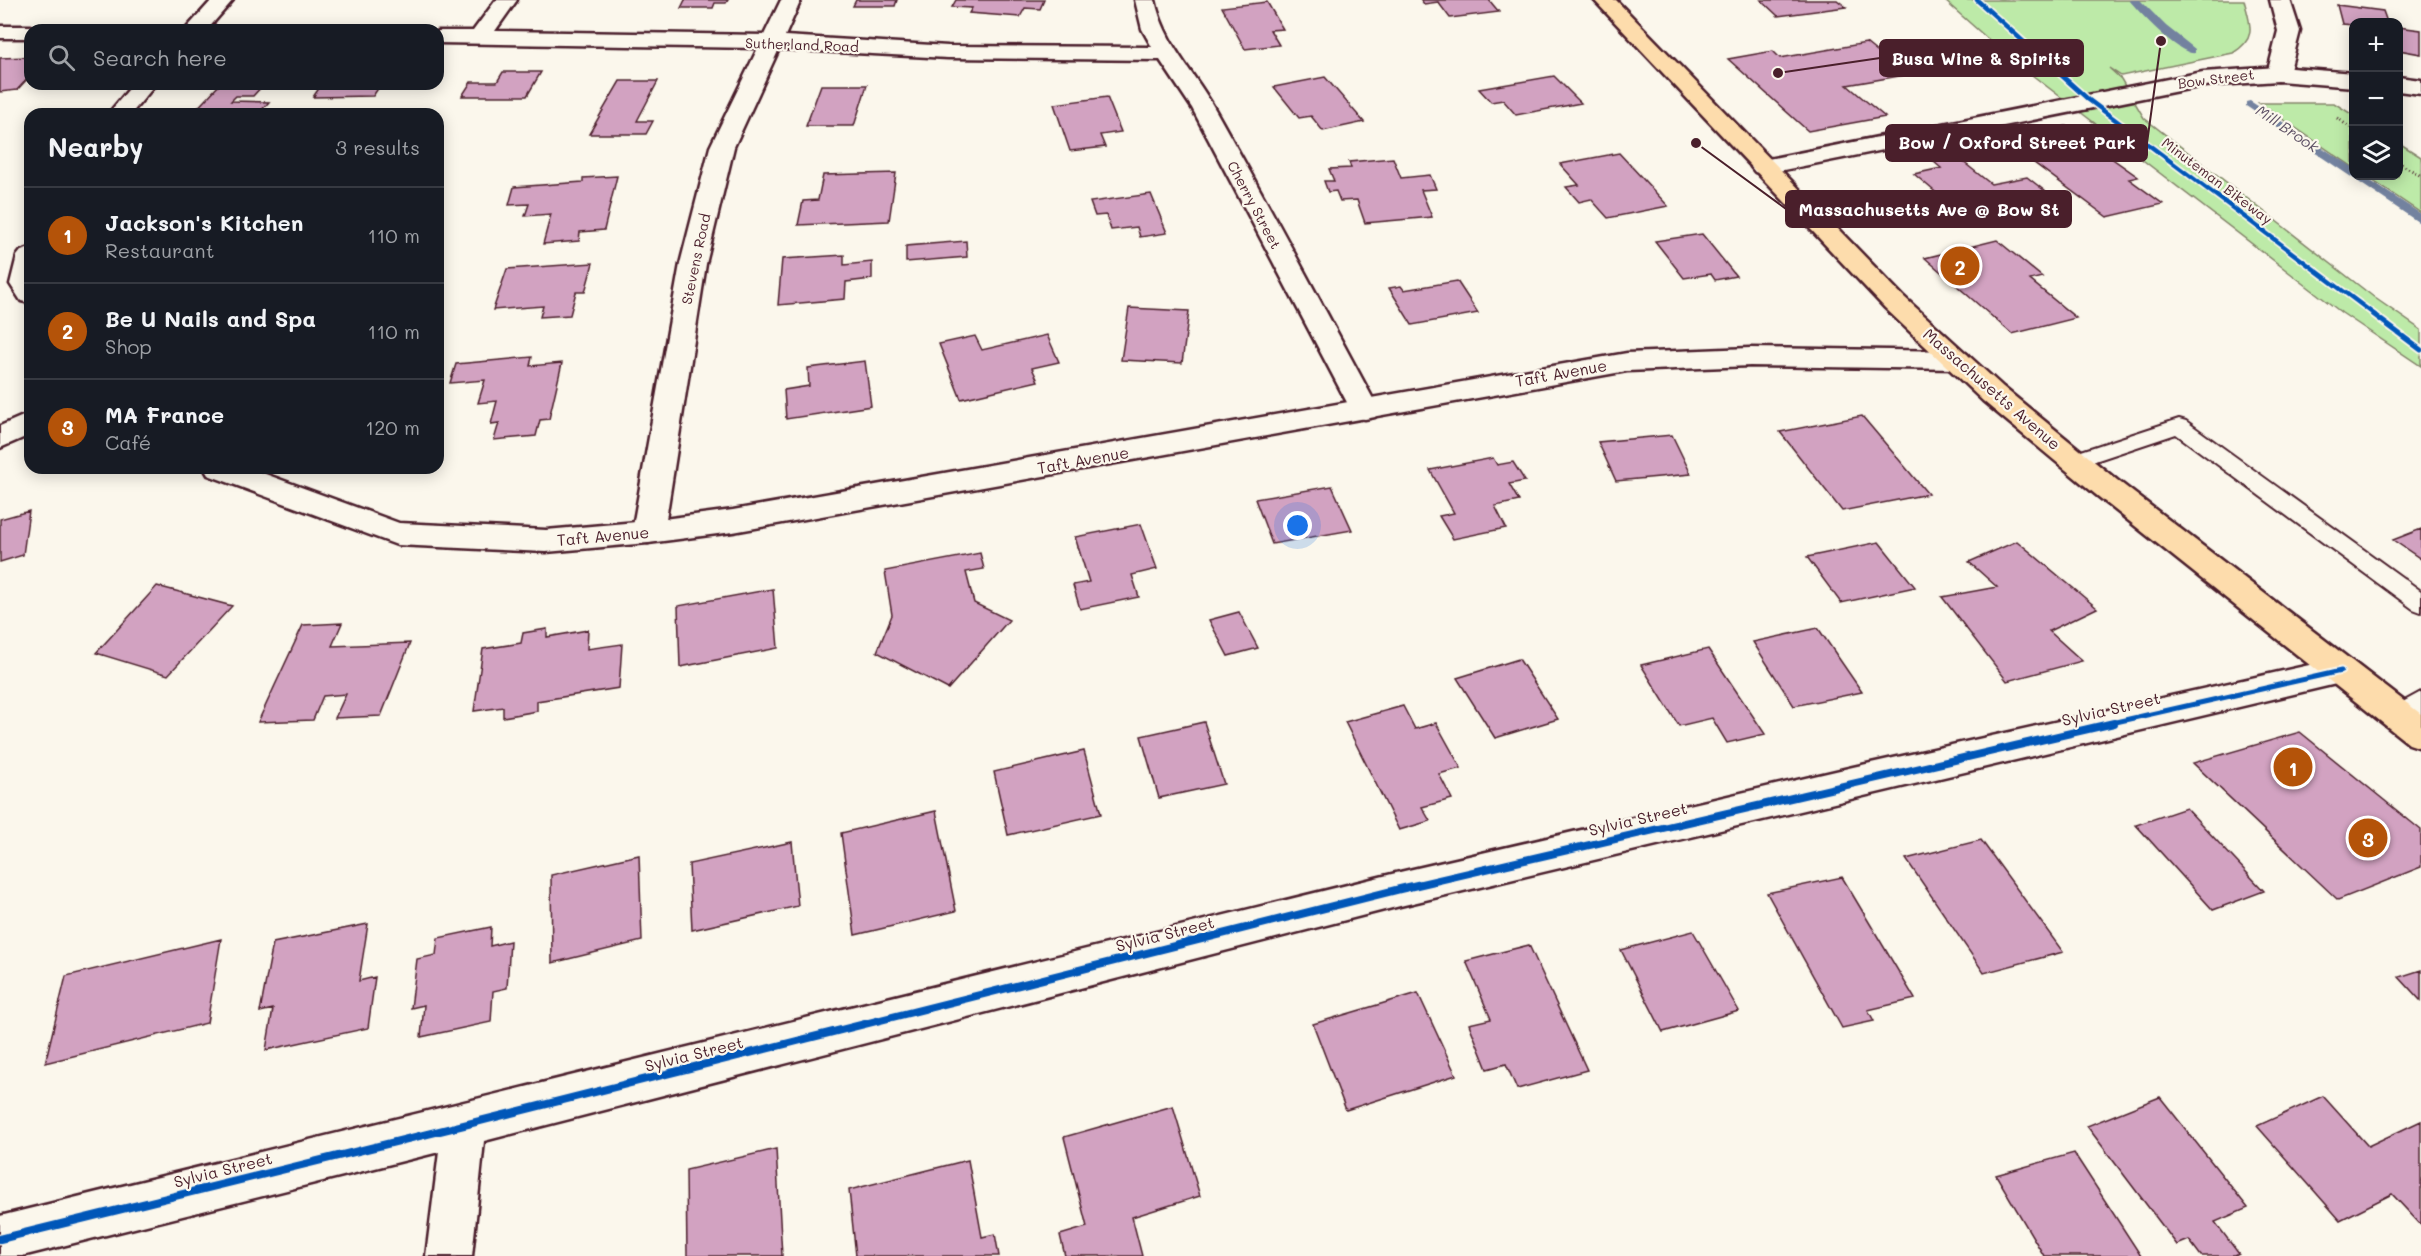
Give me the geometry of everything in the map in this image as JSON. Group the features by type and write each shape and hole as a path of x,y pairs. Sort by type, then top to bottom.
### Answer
{"main road":[{"name":"Massachusetts Avenue","path":"1604,0 1894,302 1957,360 2074,461 2341,671 2410,709 2421,734"}],"street":[{"path":"201,24 223,0"},
{"path":"480,38 507,0"},
{"name":"Stevens Road","path":"648,532 693,264 722,147 791,0"},
{"name":"Cherry Street","path":"1145,0 1152,29 1203,108 1365,410"},
{"path":"2277,74 2289,31 2280,0"},
{"path":"0,32 24,32"},
{"name":"Sutherland Road","path":"444,37 770,42 948,52 1166,54"},
{"name":"Bow Street","path":"1763,167 2162,86 2239,75 2277,74 2349,80"},
{"path":"2403,85 2421,87"},
{"path":"124,108 140,90"},
{"name":"Taft Avenue","path":"235,474 397,534 546,541 648,532 733,521 1627,362 1750,357 1957,360"},
{"path":"0,438 24,426"},
{"name":"Sylvia Street","path":"0,1239 464,1125 1400,889 1865,779 2341,671"},
{"path":"449,1256 464,1125"}],"lane":[{"path":"2074,461 2179,426 2421,603"}],"path":[{"path":"2403,165 2421,176"}],"green space":[{"path":"1944,0 2244,0 2250,23 2249,36 2246,42 2233,53 2121,76 2109,68 2121,79 2144,118 2375,298 2421,330 2421,366 2342,313 2006,55"},
{"path":"2259,103 2334,103 2349,112 2349,164"},
{"path":"2403,146 2421,157 2421,213 2372,180 2403,180"}],"building":[{"path":"685,0 728,0 726,3 715,3 713,8 681,8"},
{"path":"856,0 897,0 895,6 853,6"},
{"path":"956,0 1044,0 1040,9 1025,8 1020,17 969,13 972,8 952,7"},
{"path":"1421,0 1489,0 1499,12 1450,18 1438,2 1424,4"},
{"path":"1761,0 1837,0 1846,7 1778,16"},
{"path":"1267,2 1283,29 1270,30 1279,45 1245,49 1222,7"},
{"path":"2337,5 2383,11 2386,18 2349,18 2349,25 2342,24"},
{"path":"2403,28 2421,30 2421,54 2403,51"},
{"path":"1866,43 1905,75 1847,85 1885,117 1808,131 1728,59 1773,51 1780,58"},
{"path":"24,57 24,82 17,90 0,92 0,58"},
{"path":"503,72 541,72 527,96 462,96 471,82 497,82"},
{"path":"1554,76 1581,103 1516,115 1503,100 1491,102 1479,89"},
{"path":"1325,77 1364,122 1323,131 1311,116 1299,118 1274,87"},
{"path":"620,81 658,81 637,121 653,121 646,134 589,134"},
{"path":"821,85 867,85 854,126 806,126"},
{"path":"214,90 258,90 253,96 236,96 231,101 269,102 264,108 198,108"},
{"path":"318,90 377,90 373,96 313,97"},
{"path":"1107,97 1121,132 1100,135 1105,147 1070,151 1054,104"},
{"path":"2066,126 2138,177 2129,179 2163,204 2107,217 2003,140"},
{"path":"1619,153 1668,206 1608,218 1591,199 1579,202 1566,187 1579,185 1560,164"},
{"path":"1957,157 1991,184 2027,177 2045,191 2009,199 2019,207 1966,218 1914,174 1941,168 1934,162"},
{"path":"1393,158 1401,178 1430,175 1436,189 1421,190 1432,217 1365,223 1357,200 1340,201 1336,191 1328,192 1324,181 1334,181 1329,169 1351,168 1349,162"},
{"path":"896,173 889,221 798,225 803,201 818,200 823,175"},
{"path":"617,176 604,230 580,232 579,241 543,244 551,214 525,216 529,204 509,205 514,187 583,182 583,178"},
{"path":"1151,194 1167,233 1140,237 1137,227 1111,230 1106,215 1095,216 1090,202"},
{"path":"1702,234 1736,276 1715,280 1711,274 1684,278 1655,241"},
{"path":"1997,240 2042,277 2030,280 2076,318 2012,334 1925,258"},
{"path":"966,241 967,257 906,262 906,246"},
{"path":"844,255 844,265 872,262 872,279 846,282 845,299 778,305 782,259"},
{"path":"593,263 585,292 576,292 570,315 540,317 543,306 493,310 507,269"},
{"path":"1457,281 1478,313 1412,325 1389,288 1401,286 1404,290"},
{"path":"1129,308 1189,311 1182,363 1121,360"},
{"path":"1047,335 1059,362 1032,368 1038,381 961,399 939,344 975,336 982,350"},
{"path":"532,357 530,366 562,363 549,419 540,420 536,436 494,440 499,423 491,424 497,401 478,403 485,380 450,383 456,364"},
{"path":"865,361 871,406 786,419 784,390 809,386 808,368"},
{"path":"1862,416 1928,494 1842,511 1780,432"},
{"path":"1672,435 1691,474 1616,481 1598,442"},
{"path":"1493,458 1497,465 1513,462 1525,481 1509,484 1519,501 1495,506 1506,528 1453,539 1439,516 1454,513 1430,470"},
{"path":"1332,486 1352,530 1272,544 1255,499"},
{"path":"29,511 23,555 0,562 0,519"},
{"path":"1141,524 1157,569 1132,575 1139,597 1080,609 1073,585 1089,582 1075,537"},
{"path":"2421,529 2421,559 2393,540"},
{"path":"2017,541 2097,608 2049,631 2082,661 2007,681 1942,597 1997,587 1969,562"},
{"path":"1879,542 1915,587 1841,603 1807,557"},
{"path":"980,553 984,569 966,572 974,603 1009,620 948,689 877,652 892,615 885,571"},
{"path":"157,586 232,606 168,675 96,653"},
{"path":"773,589 778,648 680,667 678,606"},
{"path":"1239,612 1258,648 1228,656 1209,620"},
{"path":"342,623 332,646 410,643 381,716 335,718 346,694 323,696 313,720 258,722 303,625"},
{"path":"1818,628 1862,692 1794,706 1753,642"},
{"path":"547,629 547,637 588,630 587,649 622,644 619,688 537,701 537,711 503,717 503,707 474,711 483,649 521,643 523,633"},
{"path":"1708,649 1765,734 1727,743 1712,718 1679,726 1641,665"},
{"path":"1519,659 1558,719 1495,738 1457,678"},
{"path":"1403,706 1415,729 1436,723 1461,768 1439,774 1452,799 1422,807 1430,821 1399,830 1345,722"},
{"path":"1204,722 1224,784 1159,798 1141,736"},
{"path":"2300,732 2421,830 2421,867 2338,900 2193,763"},
{"path":"1084,751 1101,814 1008,835 994,772"},
{"path":"2186,808 2264,891 2213,910 2136,825"},
{"path":"936,811 956,911 855,935 841,833"},
{"path":"1981,840 2063,952 1984,973 1906,859"},
{"path":"792,842 798,906 692,930 689,864"},
{"path":"639,855 642,941 552,963 551,875"},
{"path":"1842,877 1915,999 1868,1010 1874,1021 1842,1028 1767,893"},
{"path":"368,924 359,981 375,977 368,1028 266,1050 273,1009 260,1012 273,943"},
{"path":"491,927 490,946 510,941 507,988 493,991 491,1022 421,1037 424,1005 411,1008 417,959 436,955 438,938"},
{"path":"1693,931 1739,1011 1663,1032 1621,950"},
{"path":"221,939 207,1023 45,1063 66,976"},
{"path":"1529,945 1587,1070 1517,1089 1506,1064 1487,1069 1469,1024 1491,1019 1466,961"},
{"path":"2421,970 2421,1001 2399,977"},
{"path":"1418,993 1456,1075 1346,1110 1313,1024"},
{"path":"2323,1096 2368,1146 2421,1121 2421,1225 2392,1194 2340,1220 2257,1126"},
{"path":"2160,1097 2248,1208 2215,1222 2239,1254 2235,1256 2201,1256 2189,1240 2177,1245 2087,1126"},
{"path":"1173,1106 1200,1196 1132,1217 1142,1256 1065,1256 1060,1235 1087,1227 1064,1137"},
{"path":"776,1149 782,1256 687,1256 686,1170"},
{"path":"2074,1153 2141,1256 2044,1256 1996,1175"},
{"path":"968,1160 982,1237 995,1234 999,1256 856,1256 849,1190"}],"waterway":[{"path":"2134,0 2162,28 2191,51"},
{"name":"Mill Brook","path":"2250,104 2349,171"},
{"name":"Mill Brook","path":"2362,180 2421,220"}],"cycle path":[{"name":"Minuteman Bikeway","path":"1977,0 2089,100 2421,350"},
{"path":"0,1239 464,1125 1400,889 1853,782 2341,671"}],"place":[{"name":"Bow / Oxford Street Park","path":"2161,41"},
{"name":"Busa Wine & Spirits","path":"1778,73"},
{"name":"Massachusetts Ave @ Bow St","path":"1696,143"},
{"name":"Be U Nails and Spa","path":"1960,266"},
{"name":"Jackson's Kitchen","path":"2293,767"},
{"name":"MA France","path":"2368,838"}]}
